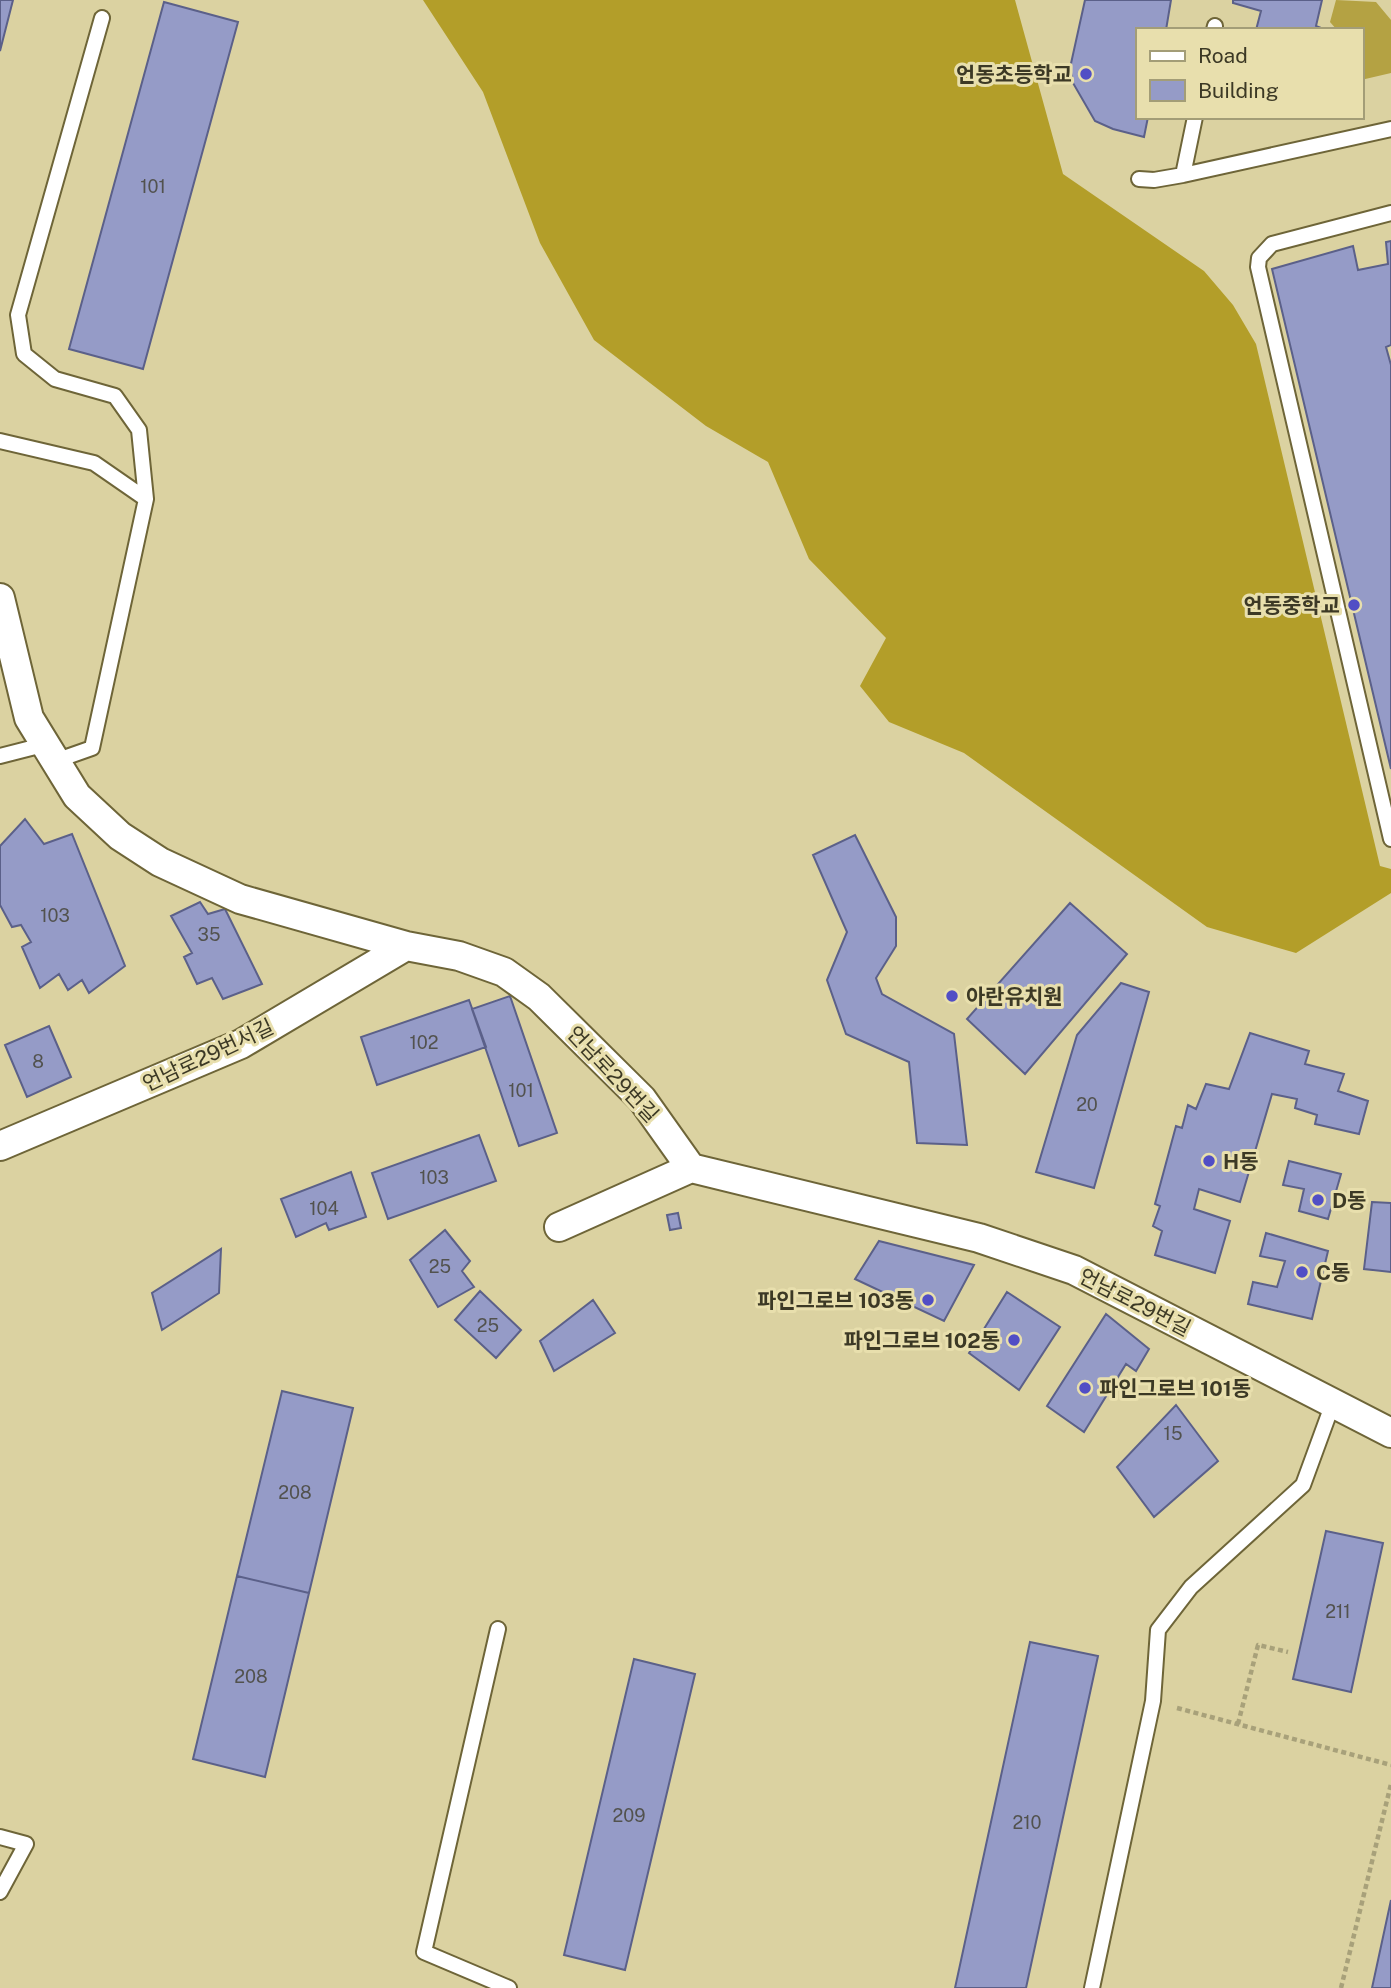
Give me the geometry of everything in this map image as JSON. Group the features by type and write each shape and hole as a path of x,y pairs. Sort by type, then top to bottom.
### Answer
{"street":[{"name":"언남로29번길","path":"0,598 8,674 49,753 78,796 120,836 160,862 240,898 406,946 459,956 504,972 539,997 642,1099 691,1168 979,1237 1044,1259 1073,1270 1391,1433"},
{"name":"언남로29번서길","path":"0,1146 241,1044 406,946"},
{"path":"559,1227 691,1168"}],"lane":[{"path":"0,756 92,748 146,499 139,430 115,396 55,379 24,354 18,315 102,18"},
{"path":"1182,175 1195,119"},
{"path":"1139,179 1154,180 1182,175 1391,129"},
{"path":"1391,213 1272,244 1259,258 1258,267 1391,839"},
{"path":"0,441 93,463 146,499"},
{"path":"1092,1988 1153,1701 1158,1630 1191,1587 1303,1485 1334,1403"},
{"path":"498,1629 424,1952 509,1988"},
{"path":"0,1837 26,1844 0,1892"}],"path":[{"path":"1238,1724 1258,1645 1288,1652"},
{"path":"1153,1701 1391,1765"},
{"path":"1341,1988 1391,1784"}],"shaded area":[{"path":"423,0 1015,0 1063,174 1204,271 1233,305 1256,344 1380,866 1391,869 1391,893 1296,953 1207,927 964,753 889,722 860,686 886,638 809,559 768,462 706,426 594,340 540,243 483,92"},
{"path":"1336,0 1376,2 1391,20 1391,73 1363,80 1363,28 1335,28 1330,22"}],"building":[{"path":"0,0 13,0 0,51"},
{"path":"1085,0 1171,0 1166,28 1136,28 1136,119 1148,119 1144,137 1095,121 1073,83 1070,68"},
{"path":"1233,0 1322,0 1316,26 1321,28 1257,28 1261,11 1233,3"},
{"path":"164,2 238,22 143,369 69,349"},
{"path":"1391,241 1391,345 1386,347 1391,365 1391,769 1272,269 1353,246 1358,270 1388,264 1386,242"},
{"path":"25,819 44,844 72,834 125,966 89,993 82,980 68,990 59,974 40,988 22,947 31,942 21,925 12,927 0,905 0,846"},
{"path":"855,835 896,917 896,946 876,978 882,994 954,1034 967,1145 917,1143 909,1062 846,1034 827,980 847,932 813,855"},
{"path":"200,902 208,914 225,909 262,984 223,999 212,978 197,984 184,957 192,953 171,916"},
{"path":"1070,903 1127,954 1025,1074 967,1019"},
{"path":"1121,983 1149,992 1094,1188 1036,1172 1077,1035"},
{"path":"510,996 557,1133 519,1146 472,1009"},
{"path":"469,1000 486,1047 377,1085 361,1037"},
{"path":"49,1026 71,1077 27,1097 5,1045"},
{"name":"H동","path":"1250,1033 1309,1051 1305,1064 1344,1074 1338,1091 1368,1101 1359,1134 1315,1124 1317,1115 1295,1108 1297,1099 1272,1094 1240,1202 1199,1189 1194,1209 1230,1221 1215,1273 1155,1255 1162,1231 1153,1226 1160,1206 1155,1204 1176,1126 1182,1128 1188,1105 1196,1109 1206,1084 1229,1089"},
{"path":"479,1135 496,1181 388,1219 372,1173"},
{"name":"D동","path":"1289,1161 1341,1174 1328,1219 1299,1211 1304,1189 1283,1185"},
{"path":"351,1172 366,1217 329,1230 326,1223 296,1237 281,1199"},
{"path":"1372,1202 1391,1203 1391,1272 1364,1269"},
{"path":"678,1213 681,1228 670,1230 667,1215"},
{"path":"445,1230 470,1261 462,1271 474,1287 438,1307 410,1260"},
{"name":"C동","path":"1266,1233 1328,1251 1312,1319 1248,1304 1253,1282 1277,1287 1285,1261 1260,1256"},
{"name":"파인그로브 103동","path":"879,1241 974,1265 944,1321 855,1279"},
{"path":"221,1249 219,1293 162,1330 152,1293"},
{"path":"480,1291 521,1330 496,1358 455,1320"},
{"name":"파인그로브 102동","path":"1007,1292 1060,1327 1019,1390 969,1353"},
{"path":"593,1300 615,1333 554,1371 540,1341"},
{"name":"파인그로브 101동","path":"1106,1314 1149,1349 1136,1371 1126,1364 1084,1432 1047,1406"},
{"path":"282,1391 353,1408 309,1593 237,1576"},
{"path":"1176,1405 1218,1461 1154,1517 1117,1467"},
{"path":"1326,1531 1383,1543 1351,1692 1293,1679"},
{"path":"237,1576 309,1593 265,1777 193,1759"},
{"path":"1030,1642 1098,1656 1026,1988 955,1988"},
{"path":"634,1659 695,1674 625,1970 564,1955"},
{"path":"1391,1900 1391,1988 1372,1988"}],"place":[{"name":"언동초등학교","path":"1086,74"},
{"name":"언동중학교","path":"1354,605"},
{"name":"아란유치원","path":"952,996"},
{"name":"H동","path":"1209,1161"},
{"name":"D동","path":"1318,1200"},
{"name":"C동","path":"1302,1272"},
{"name":"파인그로브 103동","path":"928,1300"},
{"name":"파인그로브 102동","path":"1014,1340"},
{"name":"파인그로브 101동","path":"1085,1388"}]}
